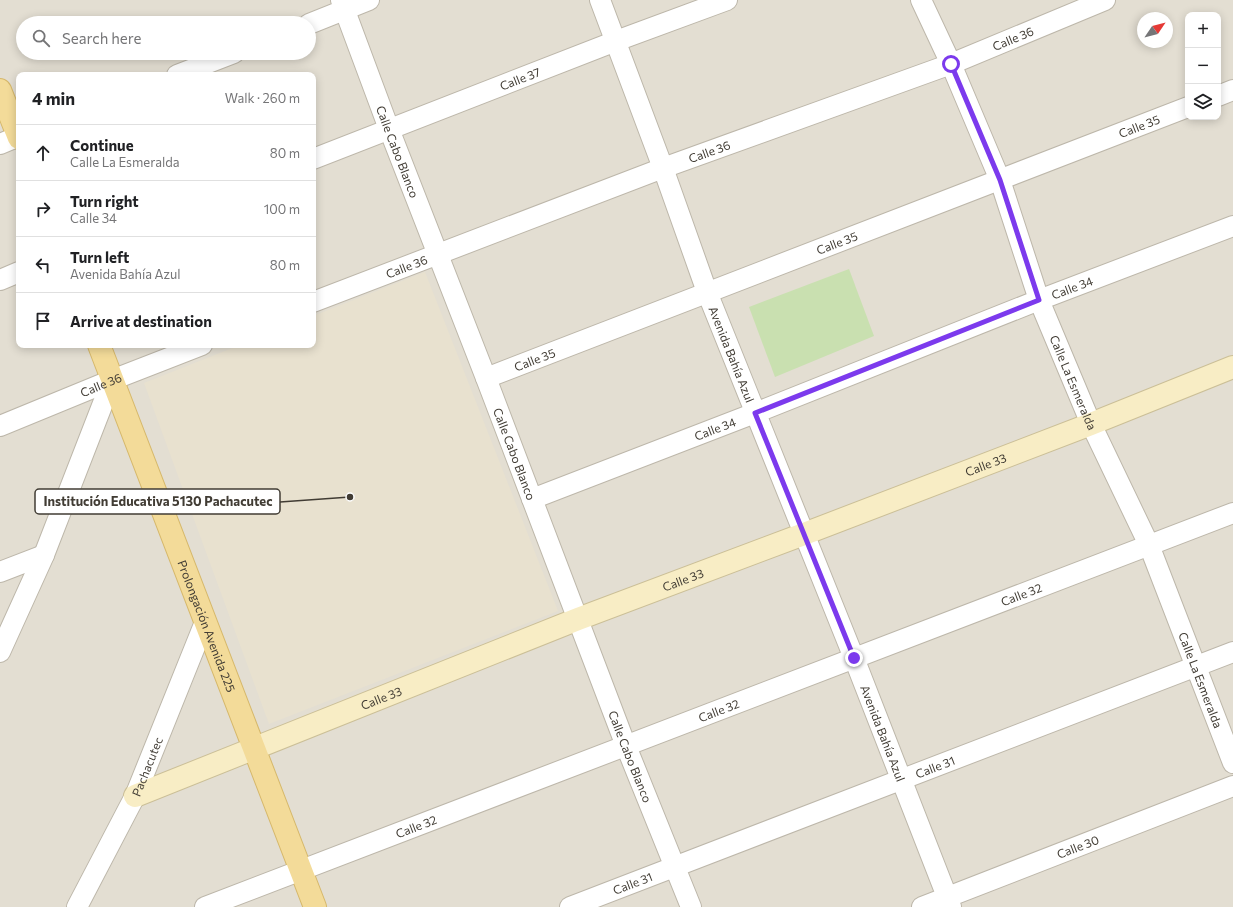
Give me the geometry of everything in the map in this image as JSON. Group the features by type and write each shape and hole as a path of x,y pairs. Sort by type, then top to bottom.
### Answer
{"main road":[{"path":"0,90 16,130"},
{"name":"Prolongación Avenida 225","path":"100,348 315,907"}],"street":[{"path":"316,20 343,5 369,0"},
{"name":"Avenida Bahía Azul","path":"600,0 663,168 707,292 854,658 949,902"},
{"name":"Calle 37","path":"316,158 616,40 727,0"},
{"name":"Calle La Esmeralda","path":"921,0 951,64 1000,180 1039,300 1091,424 1149,545 1233,763"},
{"name":"Calle 36","path":"316,301 663,168 951,64 1105,0"},
{"name":"Calle Cabo Blanco","path":"343,5 389,129 486,378 626,746 691,907"},
{"path":"185,72 216,60"},
{"path":"1221,95 1233,90"},
{"name":"Calle 35","path":"486,378 1185,108"},
{"path":"0,144 16,138"},
{"name":"Calle 34","path":"532,499 755,413 1039,300 1233,226"},
{"path":"0,280 16,273"},
{"name":"Calle 36","path":"0,426 194,348"},
{"name":"Calle 33","path":"135,796 578,619 1091,424 1233,367"},
{"path":"0,652 44,555 112,380"},
{"name":"Calle 32","path":"205,907 1233,513"},
{"path":"0,572 44,555"},
{"name":"Pachacutec","path":"77,907 135,796 205,622"},
{"name":"Calle 31","path":"570,907 1233,652"},
{"name":"Calle 30","path":"922,907 949,902 1233,786"}],"shaded area":[{"path":"0,0 1233,0 1233,907 0,907"},
{"path":"425,272 558,611 269,724 144,383 232,348 316,348 316,315"}],"green space":[{"path":"849,269 874,336 775,377 749,307"}],"place":[{"name":"Institución Educativa 5130 Pachacutec","path":"350,497"}],"route":[{"path":"854,658 755,413 1039,300 1000,180 951,64"}]}
